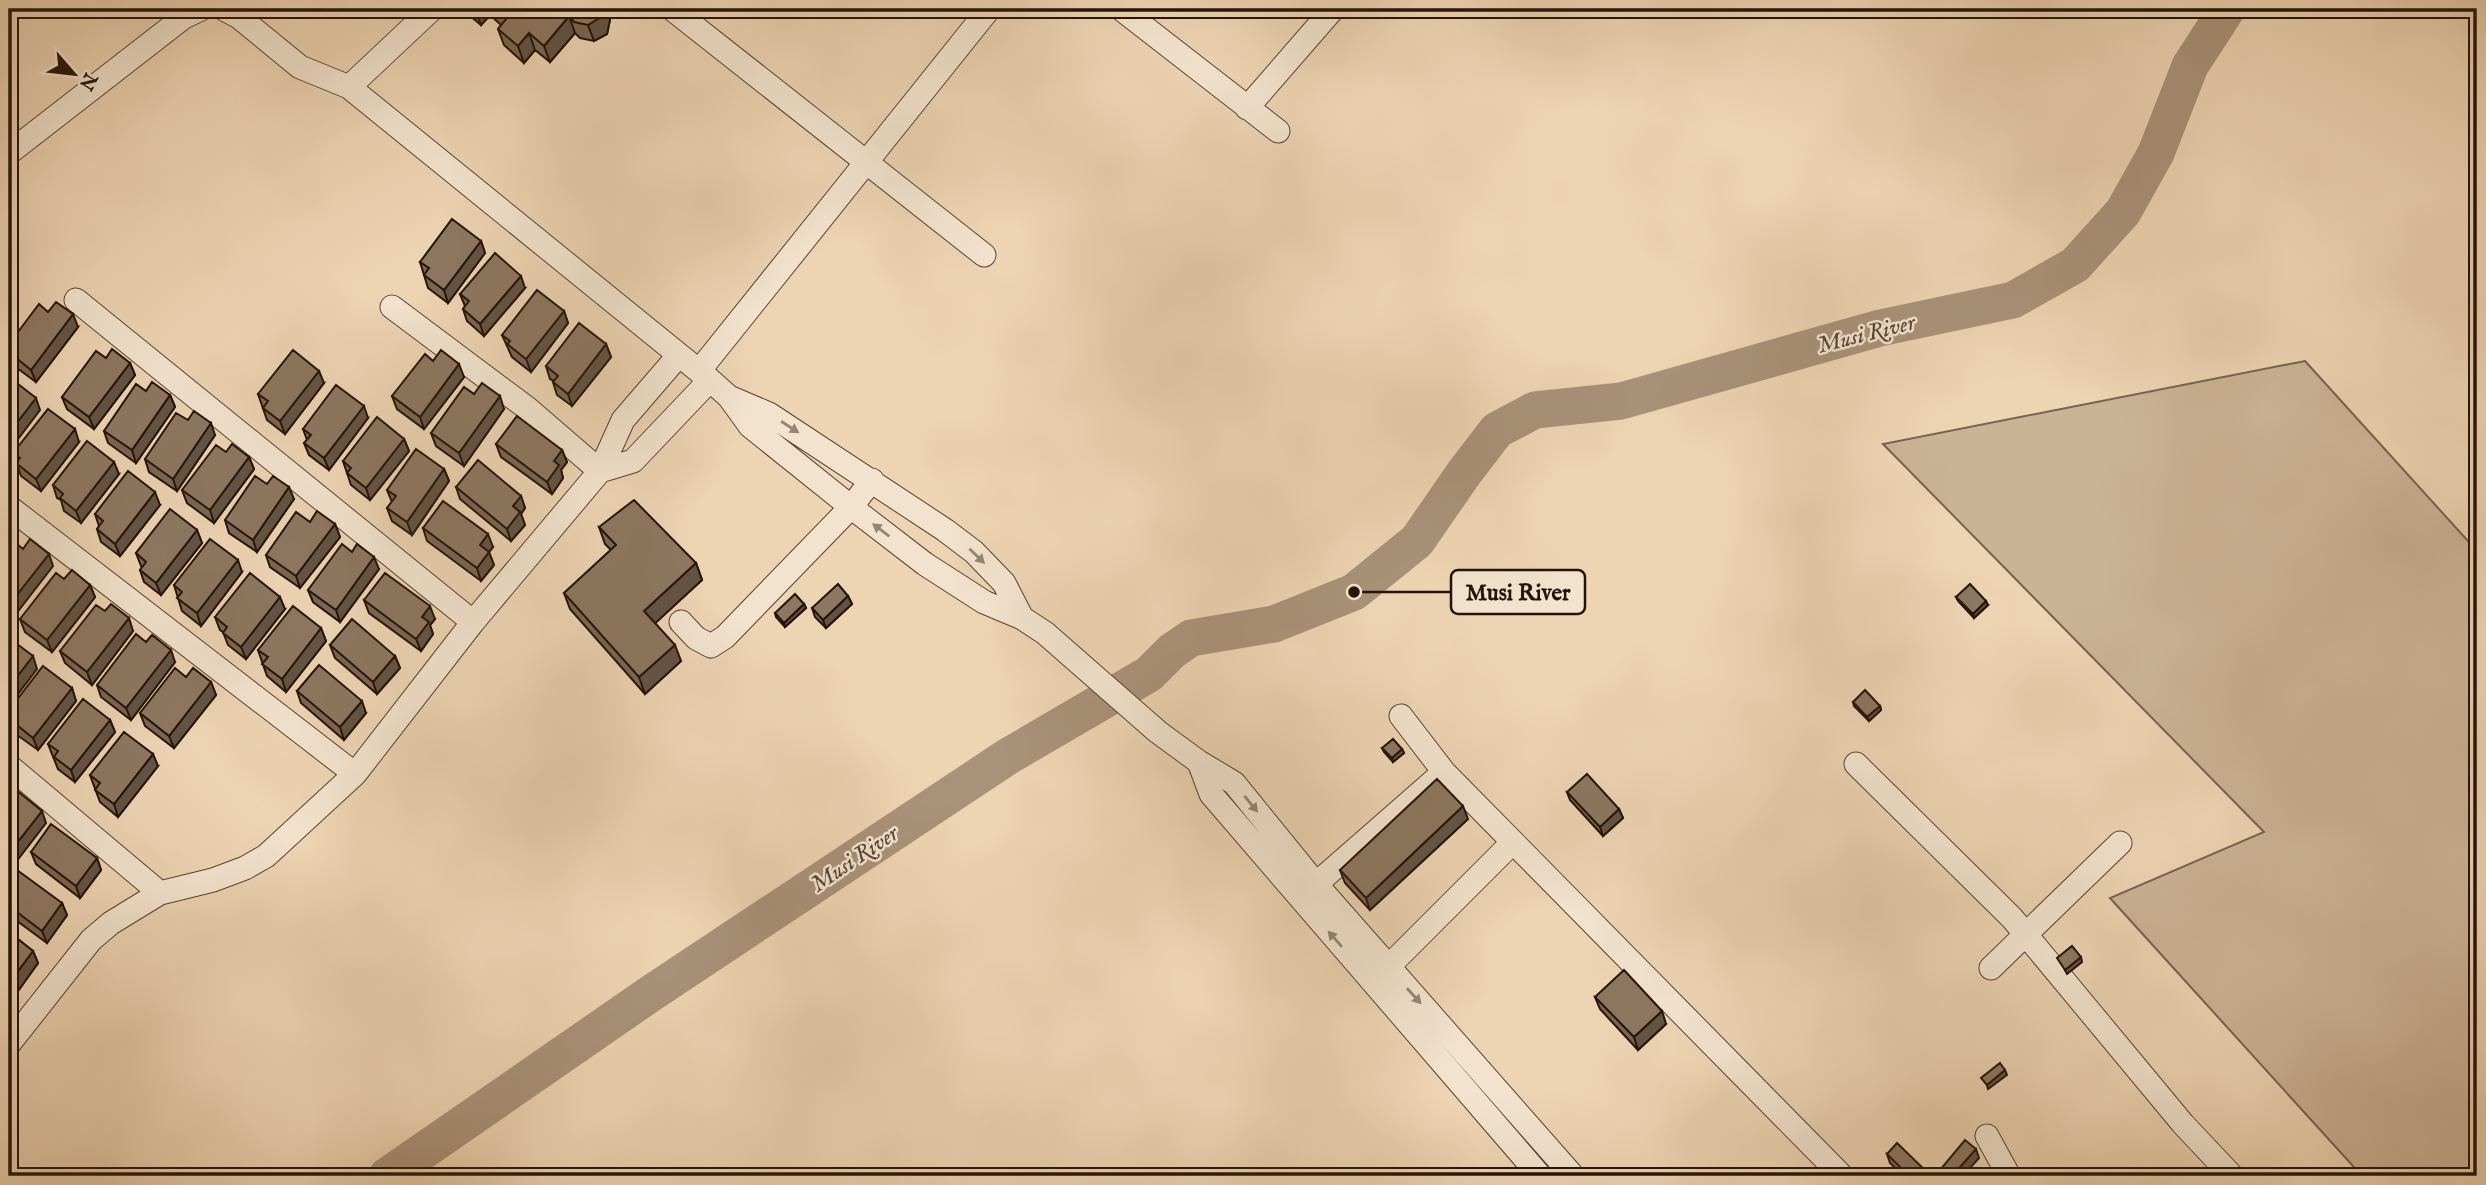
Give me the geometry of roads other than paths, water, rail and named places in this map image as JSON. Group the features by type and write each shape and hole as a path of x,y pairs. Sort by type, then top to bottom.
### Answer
{"street":[{"path":"9,153 184,17 201,9"},
{"path":"224,9 239,16 300,67 349,88 705,376 729,397 750,426 851,507 935,570 984,602 1022,618 1045,633 1158,732 1234,783 1388,967 1456,1060"},
{"path":"349,88 432,9"},
{"path":"672,9 984,255"},
{"path":"600,471 633,461 705,376 866,162 989,9"},
{"path":"1121,9 1278,131"},
{"path":"1247,108 1333,9"},
{"path":"76,300 473,622"},
{"path":"392,307 527,408 600,471"},
{"path":"13,1030 91,940 111,923 160,893 214,880 266,856 355,774 473,622 600,471 623,420 679,355"},
{"path":"729,397 769,414 872,480 974,552 1004,583 1022,618"},
{"path":"681,622 696,638 711,646 725,636 851,507 872,480"},
{"path":"9,507 355,774"},
{"path":"1401,716 1444,772 1842,1176"},
{"path":"1199,762 1211,794 1507,1119 1573,1176"},
{"path":"1856,764 2012,918 2183,1124 2232,1176"},
{"path":"9,766 160,893"},
{"path":"1316,884 1444,772"},
{"path":"1388,967 1513,842"},
{"path":"1991,968 2120,843"},
{"path":"1507,1119 1540,1176"},
{"path":"1987,1136 2008,1176"}],"waterway":[{"name":"Musi River","path":"387,1176 650,994 1007,757 1149,674 1172,651 1191,638 1274,624 1354,592 1417,541 1497,430 1535,410 1621,401 1880,328 2013,300 2075,265 2123,212 2156,153 2190,66 2227,9"}],"place":[{"name":"Musi River","path":"1354,592"}]}
